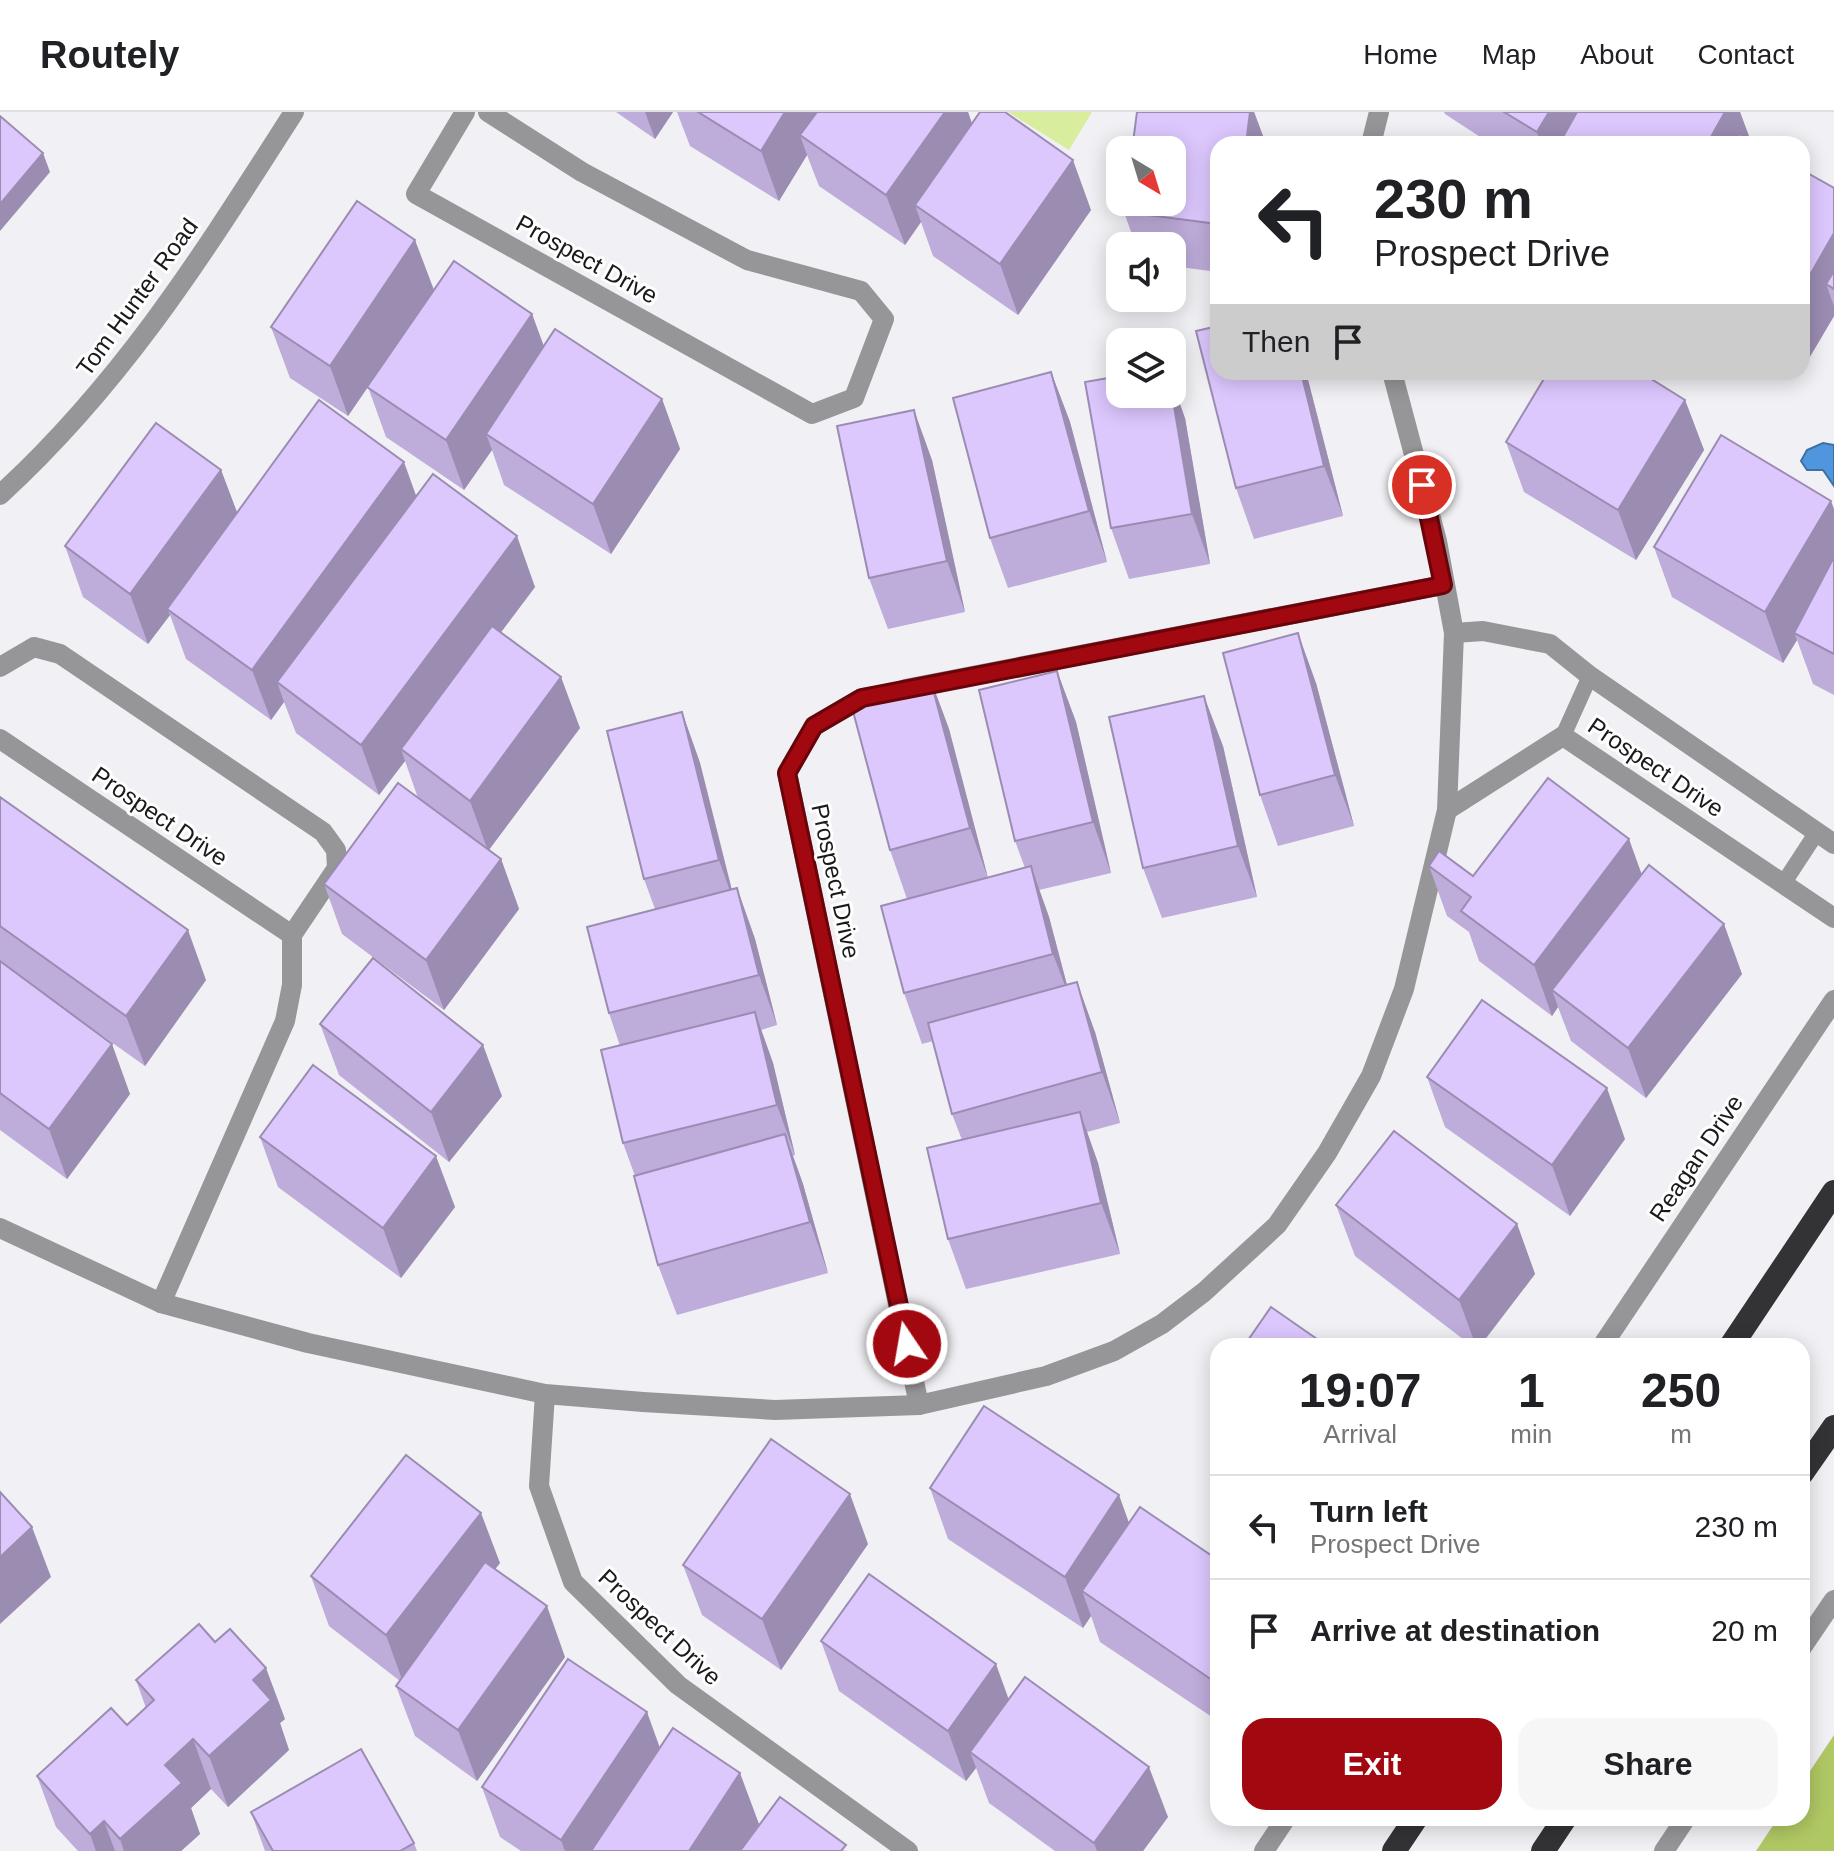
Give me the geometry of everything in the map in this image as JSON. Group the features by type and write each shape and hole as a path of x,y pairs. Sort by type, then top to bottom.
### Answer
{"highway":[{"path":"1736,1338 1834,1192"},
{"path":"1810,1462 1834,1427"},
{"path":"1394,1851 1411,1826"},
{"path":"1543,1851 1560,1826"}],"street":[{"name":"Tom Hunter Road","path":"0,495 107,385 178,293 294,112"},
{"name":"Prospect Drive","path":"465,112 416,194 812,414 854,398 884,319 861,291 747,260 582,172 488,112"},
{"path":"1373,136 1379,112"},
{"path":"0,1228 161,1303 308,1343 545,1394 775,1410 919,1405 1046,1376 1114,1351 1162,1324 1204,1292 1277,1225 1327,1153 1371,1076 1404,989 1447,810 1454,633 1437,541 1394,380"},
{"name":"Prospect Drive","path":"919,1405 787,773 814,726 862,698 1443,585"},
{"name":"Prospect Drive","path":"1454,633 1483,631 1550,644 1590,676 1826,838"},
{"path":"0,667 34,647 60,654 323,832 336,850 337,868 292,935 292,985 285,1021 161,1303"},
{"name":"Prospect Drive","path":"1447,810 1563,736 1834,918"},
{"name":"Prospect Drive","path":"0,739 292,935"},
{"name":"Reagan Drive","path":"1607,1338 1834,1000"},
{"name":"Prospect Drive","path":"545,1394 539,1486 573,1582 678,1685 908,1851"},
{"path":"1810,1635 1834,1600"},
{"path":"1264,1851 1281,1826"},
{"path":"1664,1851 1681,1826"}],"lane":[{"path":"1563,736 1590,676"},
{"path":"1783,884 1826,838"}],"green space":[{"path":"1008,112 1092,112 1069,150"},
{"path":"1834,1735 1834,1851 1756,1851 1773,1826 1810,1826 1810,1771"}],"water":[{"path":"1823,443 1834,445 1834,486 1823,470 1807,470 1801,461 1807,450"}],"building":[{"path":"698,112 785,112 761,151"},
{"path":"817,112 945,112 886,195 800,135"},
{"path":"980,112 1005,112 1073,160 1000,264 915,205"},
{"path":"1137,112 1250,112 1247,136 1210,136 1210,223 1155,216 1186,216 1186,136 1134,136"},
{"path":"1504,112 1549,112 1537,132"},
{"path":"1577,112 1725,112 1712,136 1564,136"},
{"path":"0,116 43,153 0,204"},
{"path":"1810,174 1834,188 1834,233 1810,275"},
{"path":"357,201 415,240 330,366 271,327"},
{"path":"454,261 532,314 446,440 367,387"},
{"path":"1834,271 1834,289 1826,284"},
{"path":"1210,328 1210,380 1303,380 1324,466 1236,488 1196,331"},
{"path":"555,329 662,399 593,504 486,434"},
{"path":"1051,372 1089,511 990,538 953,398"},
{"path":"1106,378 1106,408 1174,408 1192,514 1111,528 1085,382"},
{"path":"1543,380 1653,380 1685,400 1618,510 1506,442"},
{"path":"319,400 404,462 252,670 167,609"},
{"path":"914,410 947,561 869,578 837,426"},
{"path":"156,423 221,470 130,594 65,546"},
{"path":"1721,435 1831,501 1765,612 1654,547"},
{"path":"433,474 517,536 361,745 277,682"},
{"path":"1834,557 1834,654 1794,633"},
{"path":"492,626 561,677 470,801 401,749"},
{"path":"1298,633 1335,775 1260,795 1223,653"},
{"path":"1057,671 1093,822 1015,841 979,690"},
{"path":"930,678 970,828 890,850 850,700"},
{"path":"1204,696 1238,846 1143,868 1109,717"},
{"path":"682,712 719,860 644,879 607,731"},
{"path":"1548,778 1629,839 1534,965 1461,911 1471,897 1429,866 1439,851 1473,876"},
{"path":"398,783 501,859 426,960 324,884"},
{"path":"0,797 188,930 126,1016 0,926"},
{"path":"1649,865 1724,924 1628,1048 1552,990"},
{"path":"1031,866 1053,954 904,993 881,906"},
{"path":"737,888 759,975 609,1013 587,927"},
{"path":"373,958 483,1045 431,1112 320,1024"},
{"path":"0,961 112,1044 49,1129 0,1093"},
{"path":"1077,982 1102,1072 952,1114 928,1023"},
{"path":"1482,1000 1607,1088 1552,1165 1427,1077"},
{"path":"755,1012 777,1105 623,1143 601,1050"},
{"path":"313,1065 436,1156 383,1228 260,1137"},
{"path":"1080,1112 1101,1203 948,1239 927,1148"},
{"path":"1394,1131 1517,1224 1459,1300 1336,1205"},
{"path":"785,1134 810,1222 658,1265 634,1176"},
{"path":"1271,1307 1316,1338 1250,1338"},
{"path":"984,1406 1119,1495 1065,1577 930,1488"},
{"path":"771,1439 850,1494 762,1619 683,1565"},
{"path":"406,1455 481,1513 386,1635 311,1576"},
{"path":"0,1492 32,1527 0,1557"},
{"path":"1140,1507 1210,1555 1210,1679 1082,1591"},
{"path":"485,1562 547,1606 458,1730 396,1686"},
{"path":"869,1574 996,1664 948,1731 821,1641"},
{"path":"199,1624 215,1642 230,1629 266,1668 253,1680 271,1700 209,1756 193,1739 165,1765 182,1783 120,1839 104,1821 90,1834 37,1776 111,1708 127,1725 154,1700 136,1680"},
{"path":"568,1659 647,1712 561,1840 482,1787"},
{"path":"1025,1677 1149,1767 1094,1843 970,1752"},
{"path":"673,1728 740,1773 689,1851 591,1851"},
{"path":"361,1749 414,1843 400,1851 273,1851 251,1812"},
{"path":"780,1797 846,1845 841,1851 740,1851"}],"route":[{"path":"907,1344 787,773 814,726 862,698 1443,585 1437,541 1422,485"}]}
